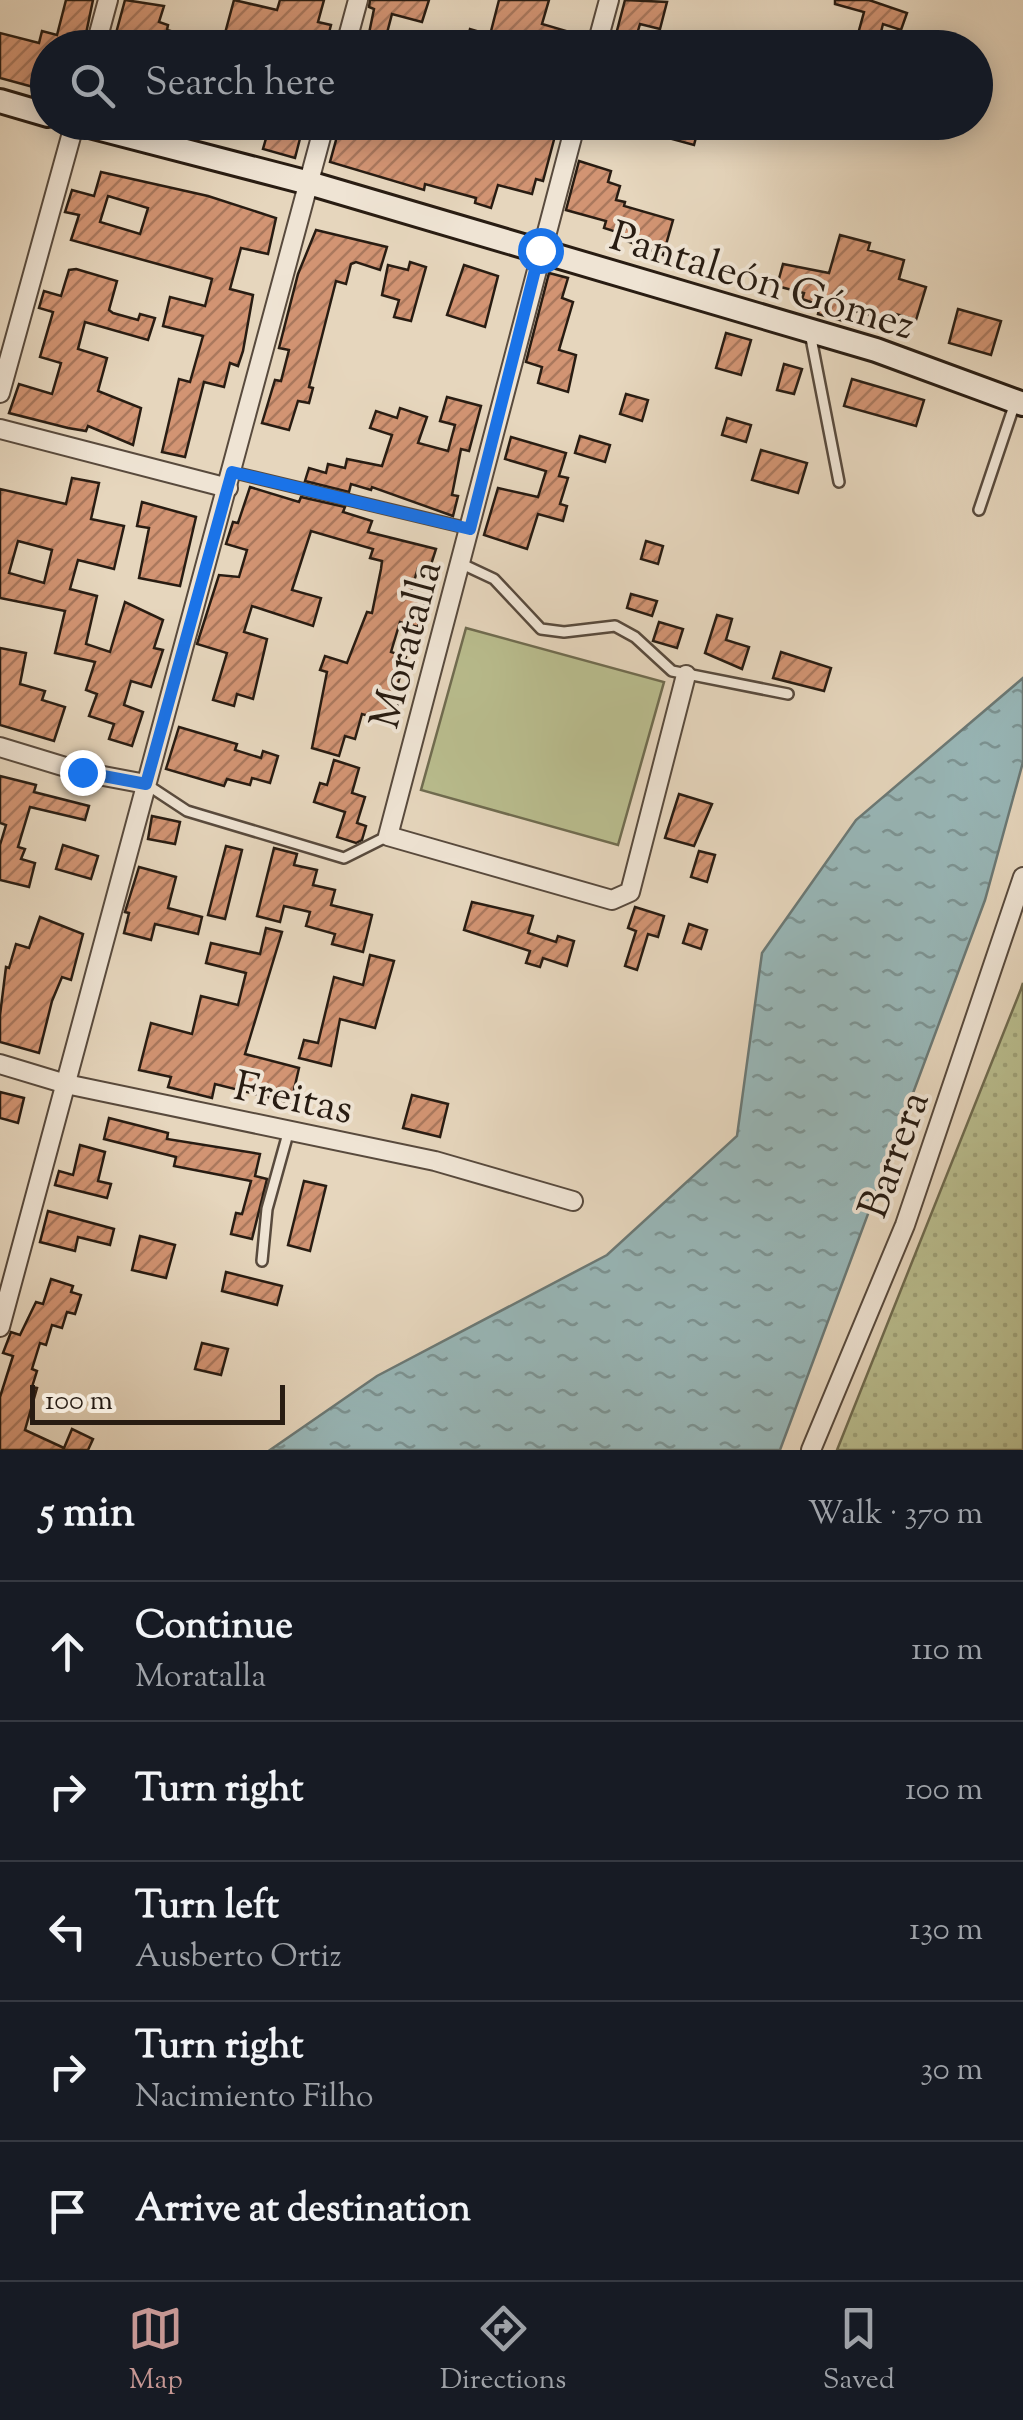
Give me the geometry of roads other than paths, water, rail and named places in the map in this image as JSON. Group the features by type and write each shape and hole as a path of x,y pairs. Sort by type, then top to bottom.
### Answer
{"main road":[{"path":"0,101 30,110"},
{"name":"Pantaleón Gómez","path":"141,140 309,183 810,330 876,350 1019,404"}],"street":[{"path":"100,30 108,0"},
{"path":"350,30 358,0"},
{"path":"601,30 609,0"},
{"path":"0,393 70,140"},
{"path":"0,1327 320,140"},
{"name":"Moratalla","path":"388,836 571,140"},
{"path":"0,428 230,480"},
{"path":"388,836 612,900 630,892 686,675"},
{"path":"0,747 82,772 146,784"},
{"name":"Barrera","path":"811,1450 904,1225 1023,877"},
{"name":"Freitas","path":"0,1064 66,1084 434,1161 573,1201"}],"lane":[{"path":"810,330 840,482"},
{"path":"979,510 1019,404"},
{"path":"230,480 470,529"},
{"path":"462,564 494,579 541,629 564,632 615,626 635,637 672,671 788,694"},
{"path":"146,784 187,811 344,858 388,836"},
{"path":"262,1261 267,1209 289,1130"}],"water":[{"path":"1023,678 1023,762 985,900 780,1450 270,1450 377,1376 607,1255 737,1136 762,953 856,820"}]}
